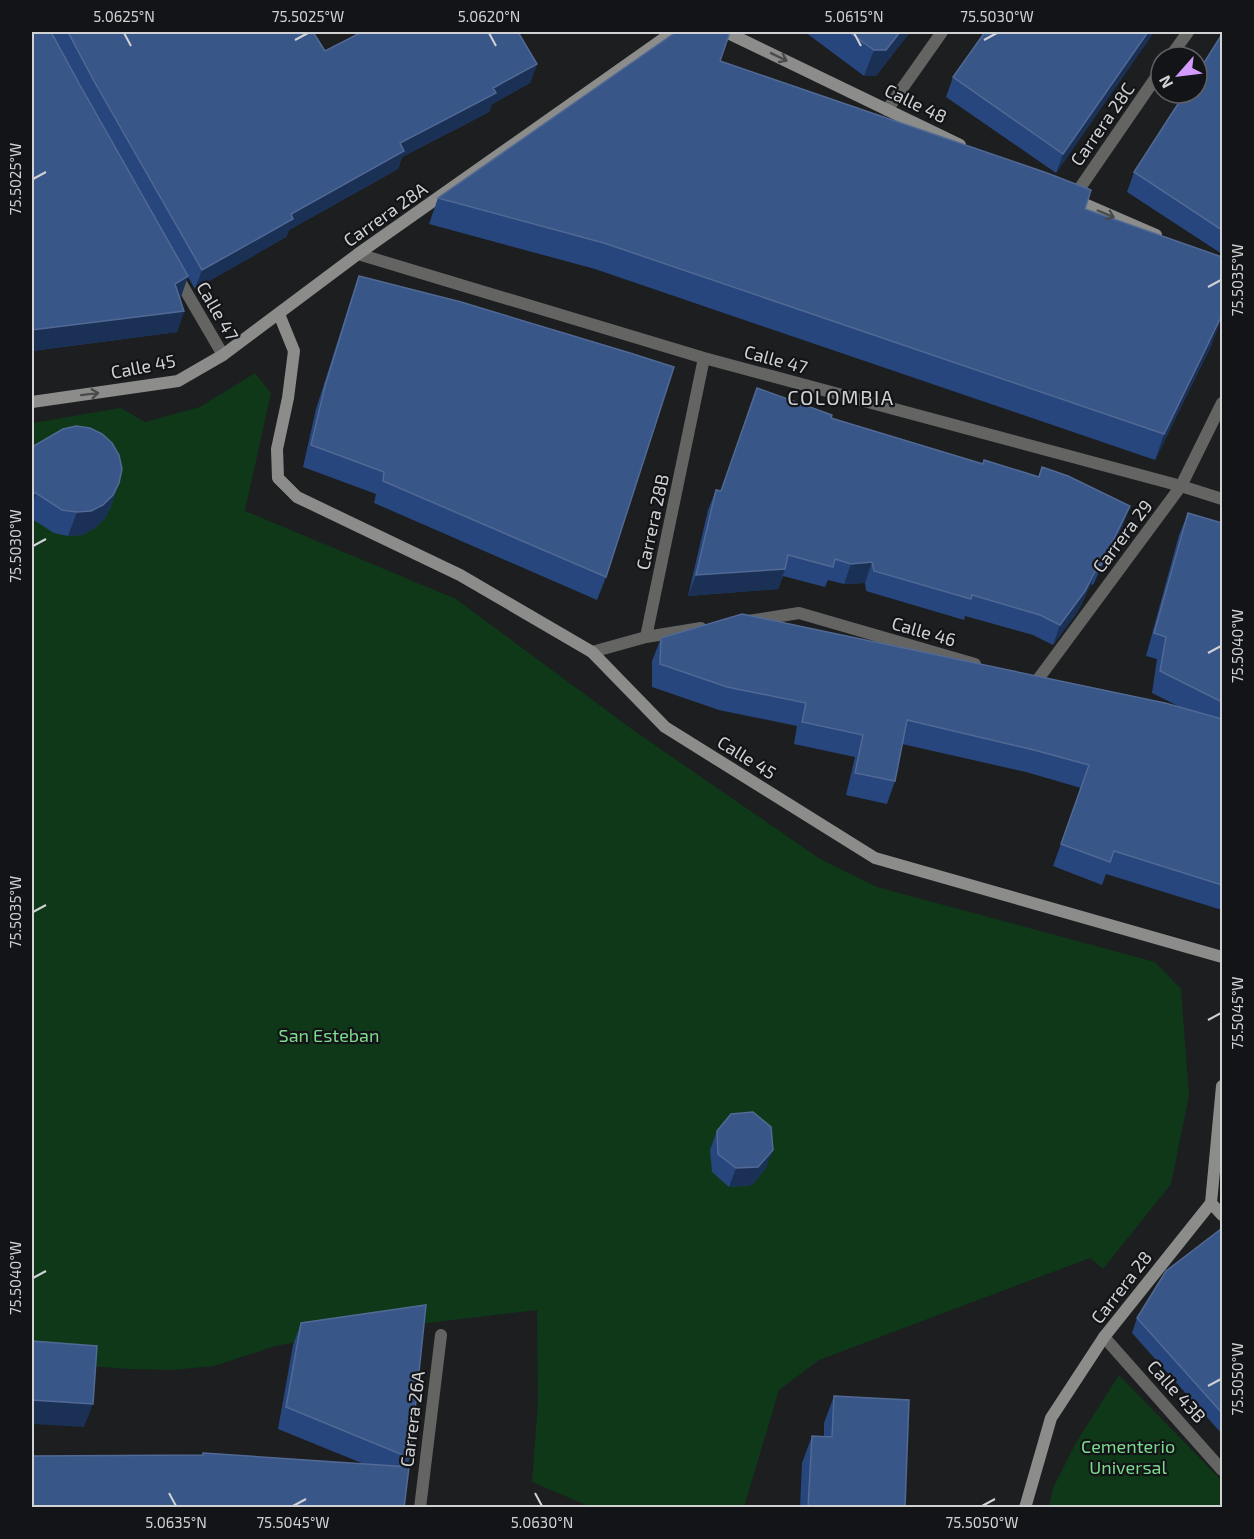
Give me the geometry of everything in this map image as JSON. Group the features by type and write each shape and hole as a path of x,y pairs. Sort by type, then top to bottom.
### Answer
{"street":[{"name":"Carrera 28A","path":"279,314 358,254 673,32"},
{"name":"Calle 48","path":"726,32 969,149"},
{"path":"887,110 942,32"},
{"path":"1179,45 1188,32"},
{"name":"Carrera 28C","path":"1149,86 1067,196 1169,240"},
{"name":"Calle 47","path":"358,254 704,358 1222,499"},
{"name":"Calle 47","path":"171,265 223,356"},
{"name":"Calle 45","path":"32,402 178,381 223,356 279,314 294,351 288,398 277,449 278,478 297,497 460,575 592,652 665,727 875,858 1222,957"},
{"name":"Carrera 28B","path":"646,637 704,358"},
{"name":"Carrera 29","path":"1036,682 1181,486 1222,403"},
{"name":"Calle 46","path":"740,622 799,613 991,669"},
{"path":"592,652 646,637 717,626"},
{"path":"1222,1086 1211,1203 1222,1215"},
{"name":"Carrera 28","path":"1025,1508 1051,1418 1104,1337 1211,1203"},
{"name":"Carrera 26A","path":"420,1508 441,1335"},
{"name":"Calle 43B","path":"1104,1337 1222,1470"}],"green space":[{"name":"San Esteban","path":"255,373 271,393 245,511 456,599 633,730 820,859 877,887 1155,962 1181,989 1189,1095 1171,1184 1103,1269 1090,1258 819,1360 779,1390 744,1507 591,1507 532,1482 538,1401 537,1310 366,1330 275,1346 214,1366 173,1370 32,1362 32,423 121,408 145,422 200,407"},
{"name":"Cementerio Universal","path":"1119,1375 1222,1481 1222,1507 1049,1507 1053,1488 1077,1441"}],"building":[{"path":"32,32 51,32 188,276 175,284 184,311 32,330"},
{"path":"68,32 313,32 325,51 362,32 518,32 537,64 493,88 496,93 400,143 404,151 291,214 293,219 202,270"},
{"path":"676,32 730,32 720,61 1091,190 1085,209 1222,257 1222,315 1164,434 604,243 438,198"},
{"path":"849,32 900,32 886,50 874,50"},
{"path":"985,32 1148,32 1063,154 953,77"},
{"path":"1222,34 1222,230 1134,172 1177,105 1209,105 1209,55"},
{"path":"359,276 461,302 674,367 606,577 383,481 384,472 311,445 325,386"},
{"path":"757,388 832,415 831,418 983,464 984,460 1039,477 1042,467 1068,476 1130,506 1101,565 1099,564 1085,591 1060,625 1040,615 972,595 971,599 874,571 872,562 851,564 835,559 833,567 788,555 785,569 696,575 716,490 721,491"},
{"path":"76,426 90,428 102,434 112,443 119,455 122,469 113,495 103,505 91,511 62,510 36,493 32,494 32,447 63,429"},
{"path":"1188,513 1222,523 1222,702 1160,671 1166,637 1154,633"},
{"path":"742,614 1165,703 1222,719 1222,885 1114,851 1110,862 1061,844 1089,765 907,720 895,781 855,773 863,735 802,722 806,703 727,687 660,664 661,638"},
{"path":"753,1112 771,1127 773,1150 758,1167 736,1168 718,1154 717,1131 731,1114"},
{"path":"1221,1229 1222,1413 1137,1318 1166,1271"},
{"path":"426,1305 410,1458 286,1407 301,1323"},
{"path":"32,1341 97,1346 93,1404 32,1400"},
{"path":"834,1396 909,1400 905,1508 808,1508 812,1436 832,1437"},
{"path":"203,1453 409,1467 404,1508 32,1508 32,1456 203,1455"}],"district":[{"name":"COLOMBIA","path":"841,397"}]}
